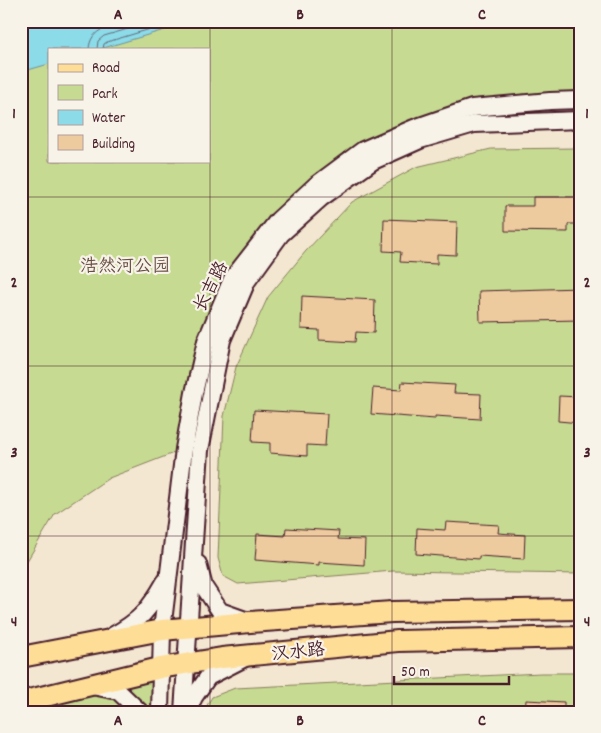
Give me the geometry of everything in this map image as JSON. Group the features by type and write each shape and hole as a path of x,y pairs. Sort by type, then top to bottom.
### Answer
{"main road":[{"name":"汉水路","path":"21,657 162,630 250,622 392,612 580,610"},
{"name":"汉水路","path":"22,702 160,668 250,656 398,641 580,637"}],"street":[{"name":"长吉路","path":"160,712 162,630 184,449 206,340 232,279 278,220 316,185 363,150 414,128 472,108 580,100"},
{"name":"长吉路","path":"183,712 200,450 222,340 247,281 281,234 321,198 373,161 420,140 474,124 580,120"},
{"path":"194,552 204,587 220,611 250,622"},
{"path":"100,642 130,626 152,606 169,573"},
{"path":"187,712 194,697 208,677 250,656"},
{"path":"90,686 118,691 140,712"}],"green space":[{"name":"浩然河公园","path":"21,21 580,21 580,100 550,101 414,128 232,279 184,449 109,478 55,514 21,571"},
{"path":"580,148 580,574 393,571 238,584 223,576 218,558 224,416 236,367 268,297 306,251 352,202 416,167 491,149"},
{"path":"160,668 160,712 21,712 21,702"},
{"path":"541,673 580,673 580,712 203,712 212,697 235,688"}],"water":[{"path":"21,21 195,21 103,48 48,48 48,64 21,72"}],"building":[{"path":"533,197 580,197 580,224 568,224 568,232 505,231 505,206 533,206"},
{"path":"384,219 457,222 456,255 437,254 437,264 400,262 401,252 383,251"},
{"path":"580,288 580,320 480,322 479,291"},
{"path":"302,296 375,300 374,333 356,332 355,342 319,340 319,330 301,329"},
{"path":"402,382 455,385 454,393 481,394 480,419 435,416 435,419 371,414 373,388 401,390"},
{"path":"559,396 580,397 580,423 558,421"},
{"path":"254,410 327,414 325,446 307,445 307,456 270,453 270,443 252,442"},
{"path":"446,522 499,525 498,533 525,535 524,559 479,556 479,559 416,554 417,528 445,530"},
{"path":"286,528 339,531 338,539 365,540 364,565 319,562 319,565 255,560 257,534 285,536"},
{"path":"526,700 564,702 564,712 525,712"}]}
